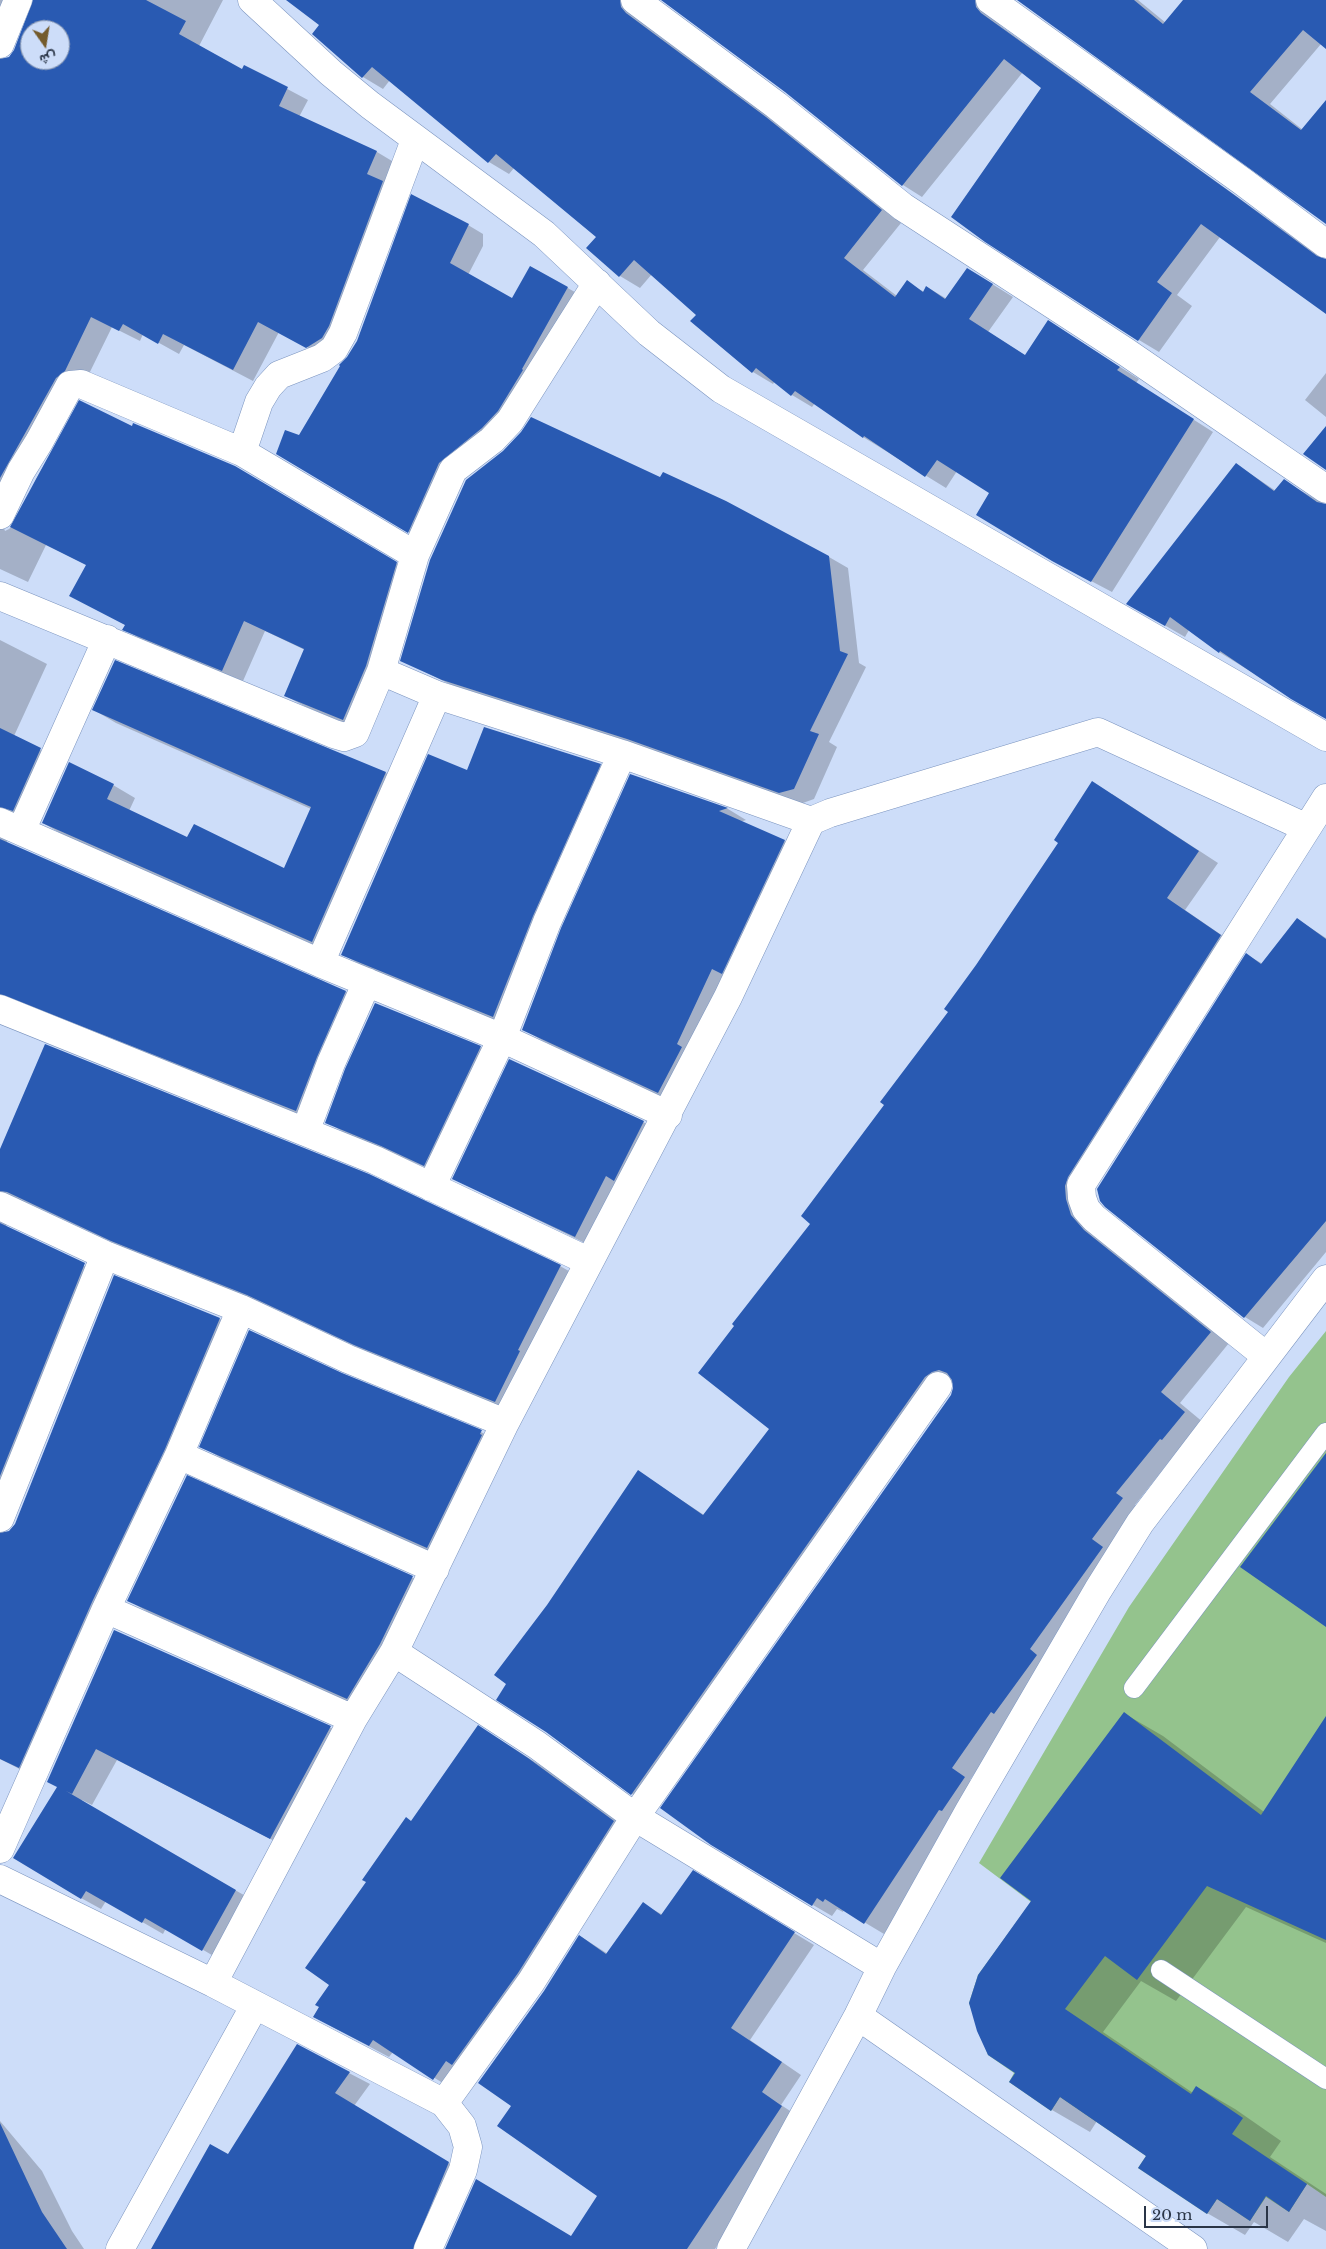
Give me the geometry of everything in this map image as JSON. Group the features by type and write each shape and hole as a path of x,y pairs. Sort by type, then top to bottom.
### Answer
{"street":[{"path":"0,44 18,0"},
{"path":"252,0 331,73 415,140 544,234 649,333 721,389 1326,737"},
{"path":"634,0 776,104 902,207 1126,352 1326,489"},
{"path":"990,0 1242,181 1326,244"},
{"path":"242,452 259,402 268,387 279,375 322,358 334,349 343,333 415,140"},
{"path":"0,596 107,638 344,737 355,733 360,726 381,670 415,555 453,470 492,440 510,421 597,283"},
{"path":"0,515 21,471 40,442 70,385 74,383 97,388 242,452 415,555"},
{"path":"107,638 10,826 320,963 502,1038 668,1115"},
{"path":"381,670 437,695 622,754 811,821"},
{"path":"320,963 437,695"},
{"path":"212,1983 353,1719 394,1652 505,1423 588,1261 668,1115 728,997 811,821 830,813 1098,732 1307,828"},
{"path":"431,1186 502,1038 547,922 622,754"},
{"path":"1266,1356 1094,1218 1086,1209 1082,1198 1081,1185 1326,798"},
{"path":"305,1132 328,1070 367,982"},
{"path":"0,1009 375,1160 588,1261"},
{"path":"0,1206 105,1255 241,1310 348,1359 505,1423"},
{"path":"0,1518 105,1255"},
{"path":"731,2249 858,2016 882,1967 969,1811 1103,1582 1140,1523 1326,1279"},
{"path":"0,1849 106,1609 179,1455 241,1310"},
{"path":"444,2103 531,1982 635,1816 938,1386"},
{"path":"179,1455 435,1569"},
{"path":"106,1609 353,1719"},
{"path":"394,1652 537,1745 635,1816 882,1967"},
{"path":"0,1879 212,1983 444,2103 462,2126 468,2146 463,2170 428,2249"},
{"path":"120,2249 255,2005"},
{"path":"858,2016 1193,2249"}],"lane":[{"path":"1134,1688 1326,1433"},
{"path":"1161,1970 1326,2079"}],"green space":[{"path":"1326,1331 1326,2197 1307,2184 1289,2212 1266,2197 1250,2221 1217,2199 1207,2214 1138,2168 1146,2156 1060,2097 1051,2111 1009,2082 1014,2073 988,2055 969,2003 978,1975 1031,1902 979,1863 1129,1607 1289,1377"}],"building":[{"path":"33,0 146,0 186,21 179,34 242,69 244,65 288,87 279,106 377,151 367,174 383,181 329,326 322,338 306,348 258,322 233,370 163,334 158,344 123,324 119,331 91,317 65,371 56,378 0,478 0,59 9,57 20,34 20,70 70,70 70,20 25,20"},
{"path":"286,0 620,0 621,7 626,13 766,117 882,210 844,258 895,297 907,280 923,292 926,286 945,299 967,268 993,284 969,319 1025,355 1048,320 1120,367 1117,370 1194,419 1091,582 976,515 989,493 937,460 925,477 864,436 863,438 795,391 791,396 756,368 752,373 690,321 696,315 634,260 619,277 586,248 596,237 496,154 488,163 372,67 362,78 312,34 319,25"},
{"path":"661,0 975,0 976,7 981,13 1317,256 1326,259 1326,314 1201,224 1157,282 1172,293 1138,341 985,242 951,217 1041,88 1004,59 902,186 785,92"},
{"path":"1017,0 1134,0 1163,24 1183,0 1326,0 1326,49 1303,30 1250,92 1301,130 1326,100 1326,224"},
{"path":"411,194 469,224 450,263 512,298 530,266 568,287 523,370 498,411 482,428 439,463 408,533 276,454 285,430 299,435 339,365 347,357 357,341"},
{"path":"79,400 132,426 133,423 235,466 397,562 366,666 343,720 284,696 304,649 244,621 222,671 122,630 125,625 69,596 86,565 10,527"},
{"path":"531,417 660,477 663,472 726,501 829,556 840,651 848,654 810,731 819,734 794,789 779,793 627,739 442,680 400,661 430,560 466,480 503,451 521,432"},
{"path":"1326,426 1326,470 1303,454"},
{"path":"1236,463 1274,491 1284,479 1317,502 1326,504 1326,719 1291,699 1220,651 1219,653 1170,617 1165,626 1126,604"},
{"path":"115,660 386,772 312,942 42,823 69,762 114,784 107,799 187,837 194,824 284,868 311,807 92,710"},
{"path":"484,727 601,764 533,916 493,1017 341,955 428,754 467,770"},
{"path":"0,728 41,748 13,811 0,807"},
{"path":"630,774 728,808 719,811 785,840 722,974 712,969 677,1044 682,1047 658,1093 522,1030 561,928"},
{"path":"1092,781 1199,851 1167,898 1221,935 1068,1177 1065,1186 1066,1199 1071,1215 1084,1230 1211,1332 1161,1392 1185,1412 1162,1440 1160,1439 1116,1493 1123,1498 1092,1539 1103,1547 1030,1649 1037,1655 994,1714 991,1712 952,1768 965,1777 942,1811 939,1810 864,1924 825,1899 823,1902 817,1898 812,1906 711,1845 660,1808 951,1395 953,1388 952,1380 947,1373 939,1370 925,1377 631,1795 546,1732 496,1700 506,1684 494,1675 547,1605 638,1470 703,1515 769,1429 698,1373 734,1326 732,1324 810,1224 801,1216 884,1105 880,1102 948,1012 944,1009 1058,843 1054,840"},
{"path":"0,839 346,991 296,1111 0,994"},
{"path":"1297,918 1326,939 1326,1221 1244,1318 1105,1207 1100,1201 1097,1189 1246,953 1261,964"},
{"path":"375,1003 481,1046 424,1166 325,1123 345,1069"},
{"path":"45,1044 369,1174 561,1265 518,1350 520,1351 495,1402 354,1345 247,1295 111,1241 7,1192 0,1191 0,1149"},
{"path":"509,1059 644,1121 614,1181 606,1176 575,1237 452,1179"},
{"path":"0,1223 85,1263 0,1476"},
{"path":"114,1275 220,1318 165,1449 92,1602 19,1768 0,1759 0,1533 9,1531 15,1524"},
{"path":"249,1330 342,1373 482,1430 480,1434 482,1435 427,1548 199,1447"},
{"path":"1326,1453 1326,1627 1240,1567"},
{"path":"187,1475 413,1576 380,1644 347,1699 127,1601"},
{"path":"114,1630 331,1726 270,1839 96,1749 72,1794 66,1791 236,1890 202,1951 145,1918 142,1923 86,1891 81,1899 13,1858 57,1787 47,1782"},
{"path":"1124,1712 1261,1815 1326,1716 1326,1940 1207,1886 1137,1980 1105,1956 1065,2009 1191,2094 1196,2086 1243,2118 1232,2134 1307,2184 1289,2212 1266,2196 1250,2221 1217,2199 1207,2214 1138,2168 1146,2156 1060,2097 1051,2111 1009,2082 1015,2073 988,2055 977,2031 969,2003 978,1975 1031,1901 1000,1878"},
{"path":"478,1725 528,1758 614,1821 518,1973 452,2065 446,2061 433,2080 373,2040 369,2046 313,2017 319,2007 315,2005 329,1985 305,1968 366,1882 362,1880 406,1817 411,1821"},
{"path":"693,1870 795,1932 731,2028 782,2062 762,2092 782,2106 687,2249 445,2249 476,2179 571,2236 597,2196 497,2126 511,2106 478,2083 544,1991 579,1935 606,1954 643,1902 661,1915"},
{"path":"297,2044 350,2072 335,2093 449,2162 413,2249 151,2249 210,2144 228,2154"},
{"path":"0,2123 42,2212 67,2249 0,2249"}]}
